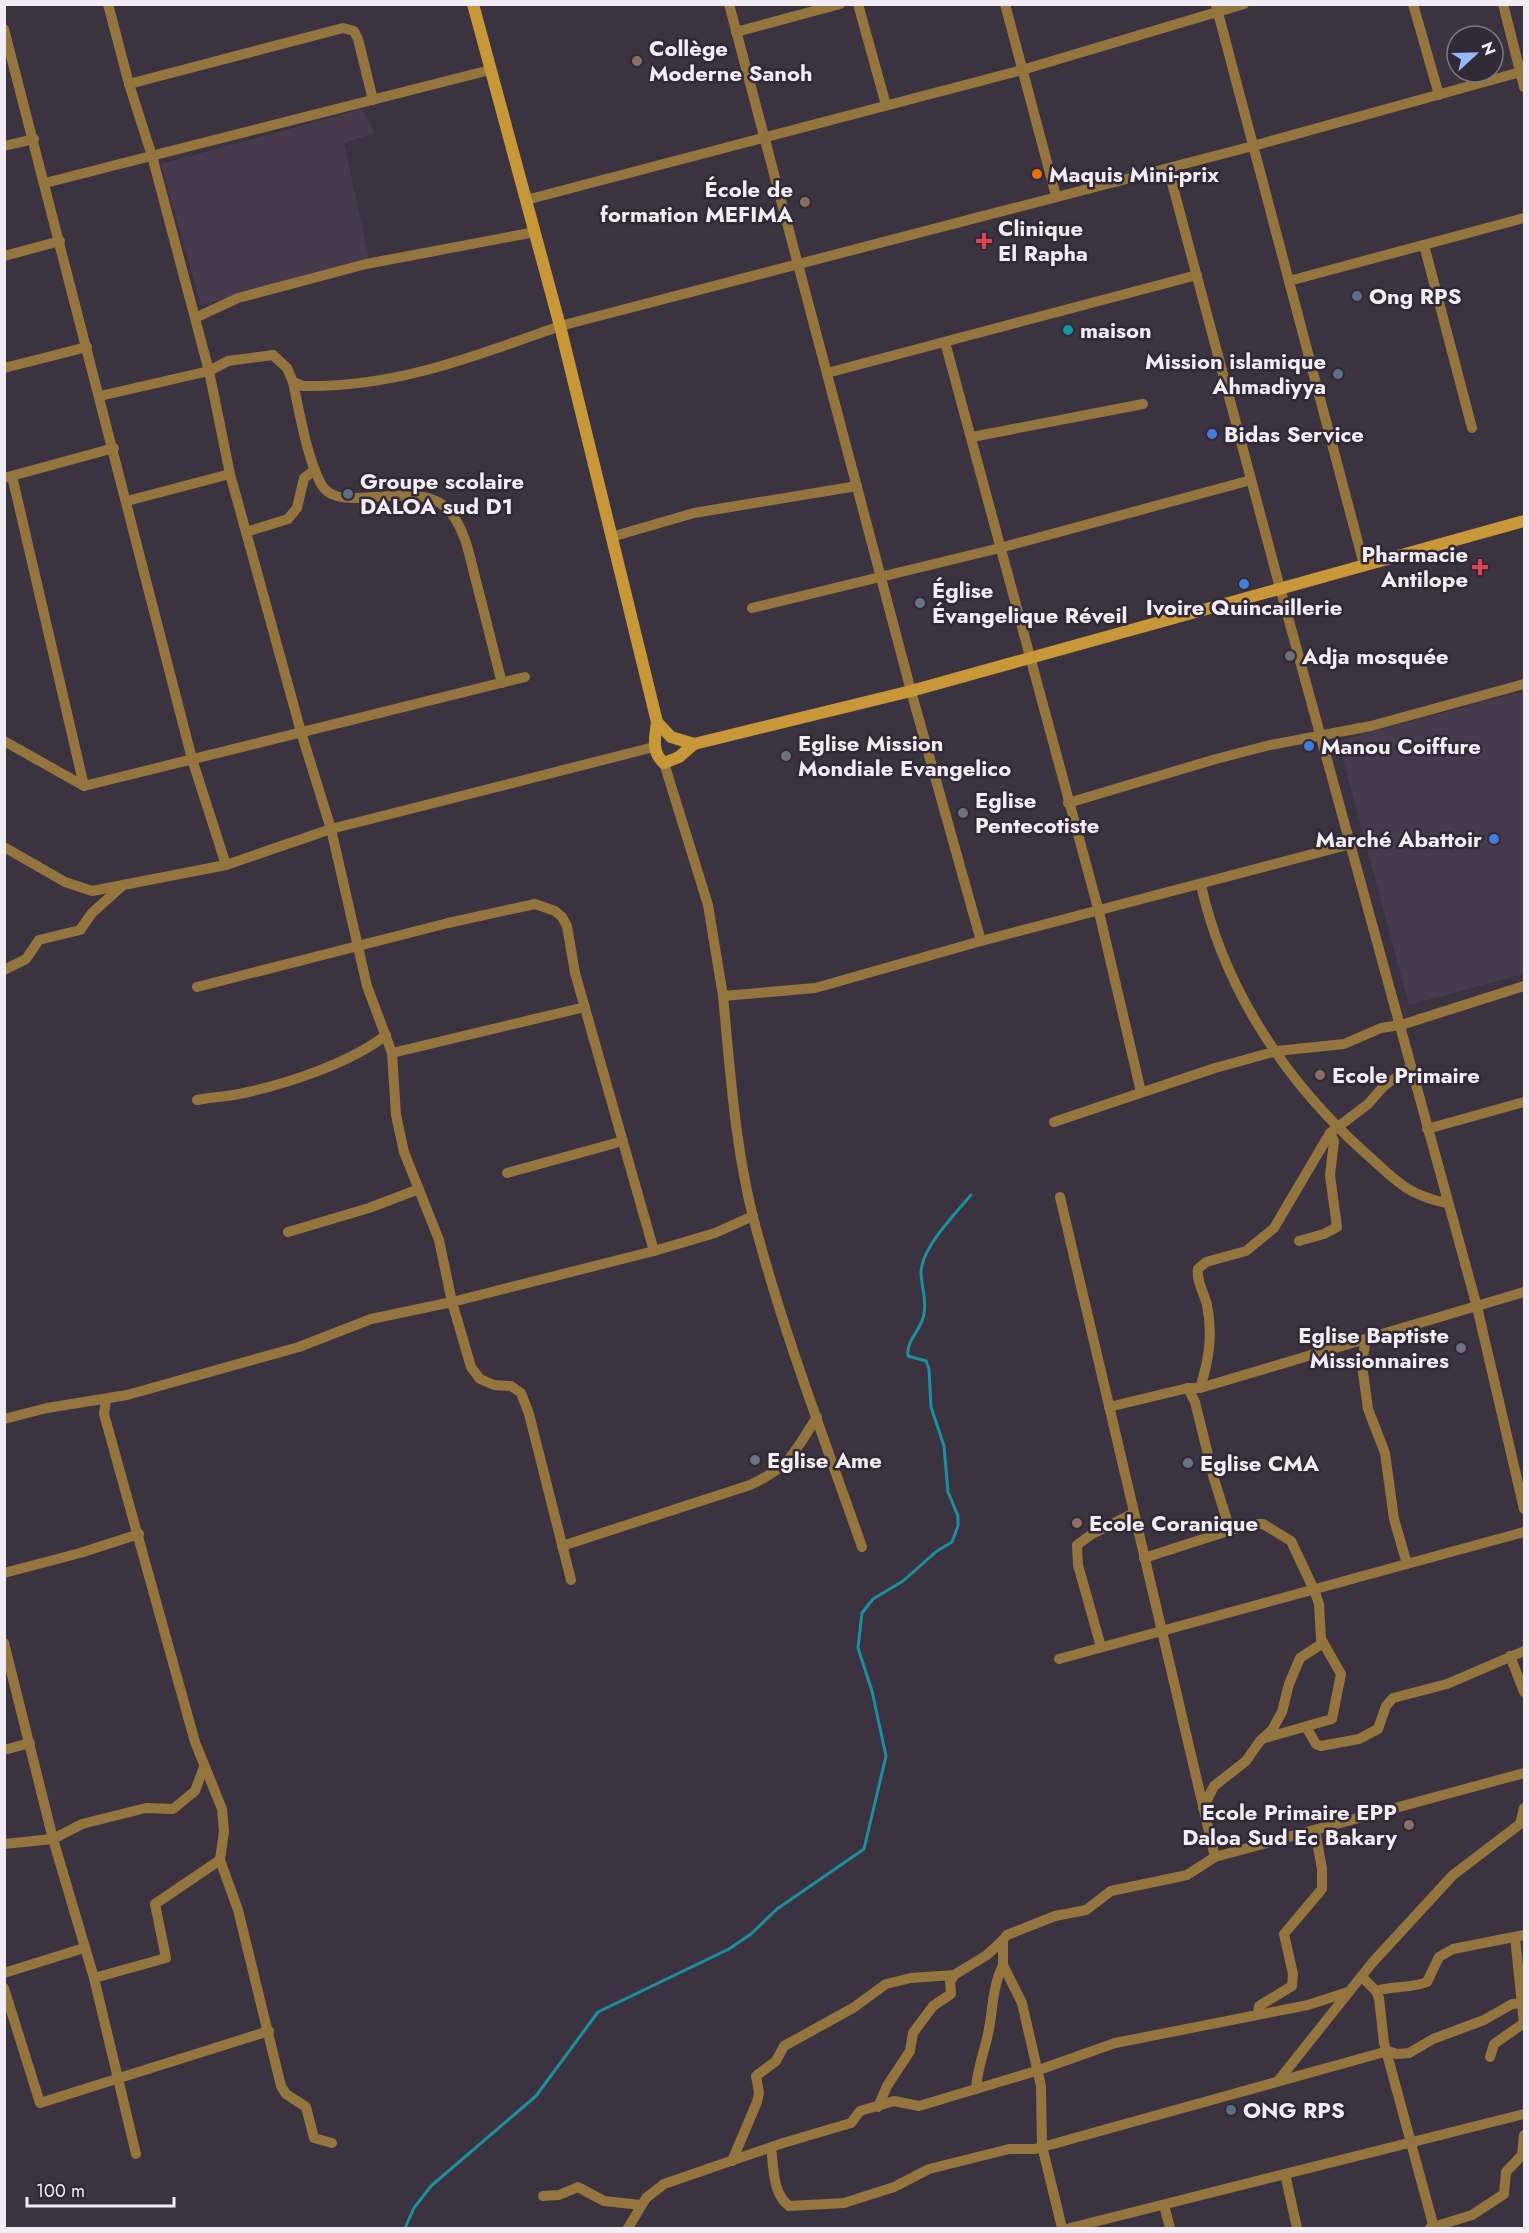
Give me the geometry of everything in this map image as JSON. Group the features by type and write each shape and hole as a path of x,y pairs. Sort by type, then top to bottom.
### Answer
{"street":[{"path":"108,4 129,84 152,156 209,371 230,474 301,732 331,829 360,946 367,986 392,1053 398,1132 439,1240 452,1302 471,1367 480,1379 494,1385 511,1386 521,1393 529,1414 571,1580"},
{"path":"473,4 560,326 657,722 654,747 657,758 664,763 708,905 723,996 735,1115 753,1216 861,1547"},
{"path":"729,4 911,691 981,941"},
{"path":"736,32 840,4"},
{"path":"858,4 886,105"},
{"path":"1005,4 1056,196"},
{"path":"526,200 1022,70 1216,8 1244,4"},
{"path":"1413,4 1439,94"},
{"path":"1503,4 1524,87"},
{"path":"1216,8 1364,565"},
{"path":"129,84 343,28 354,31 358,39 373,100"},
{"path":"4,29 114,448 192,759 226,866"},
{"path":"45,183 490,70"},
{"path":"293,382 303,386 324,386 380,382 463,360 560,326 1253,146 1522,72"},
{"path":"4,146 34,139"},
{"path":"1168,168 1280,588 1322,734 1447,1203 1477,1306 1524,1509"},
{"path":"1289,281 1524,218"},
{"path":"195,318 248,295 366,264 535,232"},
{"path":"4,256 60,241"},
{"path":"1424,245 1472,429"},
{"path":"826,373 1197,275"},
{"path":"945,342 1099,912 1141,1092"},
{"path":"4,368 87,346"},
{"path":"100,396 209,371 228,361 273,355 287,368 293,382 315,470 325,489 340,497 426,496 440,502 451,512 464,536 502,683"},
{"path":"972,437 1143,404"},
{"path":"84,786 8,477 114,448"},
{"path":"246,532 288,519 297,508 304,478 315,470"},
{"path":"127,501 230,474"},
{"path":"752,608 1000,548 1251,480"},
{"path":"611,537 694,513 857,486"},
{"path":"664,763 679,757 694,744 911,691 1524,521"},
{"path":"4,741 84,786 525,677"},
{"path":"1068,803 1216,759 1322,734 1391,721 1524,684"},
{"path":"657,722 671,737 694,744"},
{"path":"4,847 77,887 92,891 226,866 331,829 654,747"},
{"path":"723,996 815,988 981,941 1099,912 1351,844"},
{"path":"1201,885 1217,943 1231,975 1259,1027 1299,1086 1334,1129 1401,1187 1412,1194 1447,1203"},
{"path":"4,970 26,959 39,940 80,930 92,913 122,886"},
{"path":"197,987 465,919 535,904 555,911 567,926 575,973 654,1251"},
{"path":"1054,1122 1141,1092 1277,1051 1344,1044 1381,1028 1401,1025 1524,986"},
{"path":"392,1053 585,1007"},
{"path":"197,1100 239,1094 297,1077 355,1054 386,1035"},
{"path":"1200,1388 1209,1361 1210,1337 1206,1303 1198,1269 1206,1262 1246,1251 1274,1228 1334,1129 1368,1104 1389,1082 1411,1066"},
{"path":"1427,1129 1524,1102"},
{"path":"1299,1241 1334,1230 1338,1222 1330,1175 1334,1129"},
{"path":"507,1173 623,1141"},
{"path":"288,1232 369,1208 419,1190"},
{"path":"1060,1197 1215,1857"},
{"path":"4,1419 20,1413 106,1399 299,1347 371,1319 452,1302 654,1251 715,1233 753,1216"},
{"path":"1109,1407 1188,1388 1200,1388 1524,1293"},
{"path":"1363,1340 1365,1344 1362,1365 1368,1408 1385,1453 1394,1519 1407,1564"},
{"path":"1188,1388 1195,1402 1214,1479 1230,1530"},
{"path":"106,1399 104,1414 139,1534 171,1661 204,1767 222,1809 224,1831 220,1860 238,1910 282,2091 303,2104 314,2138 318,2141 332,2143"},
{"path":"562,1546 750,1485 776,1473 786,1465 817,1417"},
{"path":"1101,1647 1078,1565 1077,1545 1092,1533 1134,1513"},
{"path":"1144,1558 1230,1530 1258,1524 1284,1535 1297,1550 1319,1604 1319,1631 1323,1643 1341,1674 1334,1715 1328,1720 1265,1738"},
{"path":"1059,1659 1524,1532"},
{"path":"4,1573 80,1553 139,1534"},
{"path":"4,1643 53,1839 94,1978 136,2154"},
{"path":"1203,1808 1214,1786 1246,1761 1282,1712 1289,1684 1300,1658 1323,1643"},
{"path":"1306,1727 1316,1744 1321,1746 1359,1739 1378,1729 1386,1706 1393,1698 1447,1684 1524,1651"},
{"path":"1510,1656 1524,1692"},
{"path":"4,1750 30,1743"},
{"path":"4,1844 53,1839 82,1824 146,1808 173,1809 195,1791 204,1767"},
{"path":"878,2107 887,2086 909,2053 913,2033 933,2006 951,1994 950,1982 954,1975 993,1950 1013,1932 1031,1928 1055,1916 1086,1910 1111,1891 1187,1875 1215,1857 1524,1773"},
{"path":"1278,2081 1348,1992 1444,1884 1520,1824 1524,1808"},
{"path":"1258,2014 1259,2006 1292,1986 1293,1974 1284,1934 1322,1889 1322,1869 1315,1830"},
{"path":"94,1978 166,1958 154,1904 220,1860"},
{"path":"1377,1991 1396,1986 1413,1987 1427,1982 1439,1957 1453,1949 1520,1936 1524,2023 1494,2044 1490,2057"},
{"path":"976,2089 977,2069 988,2032 991,2000 1003,1965 1003,1940"},
{"path":"4,1973 84,1948"},
{"path":"1003,1965 1022,2003 1041,2089 1042,2146 1062,2229"},
{"path":"732,2161 759,2093 756,2076 776,2061 784,2046 853,2008 886,1984 910,1978 954,1975"},
{"path":"1362,1977 1377,1991 1383,2019 1384,2043 1388,2051 1432,2228 1472,2215 1504,2194 1506,2172 1522,2154 1524,2135"},
{"path":"4,1988 40,2103 269,2031"},
{"path":"628,2229 641,2205 650,2194 664,2184 851,2123 860,2111 894,2101 919,2106 1036,2071 1115,2043 1308,2005 1348,1992"},
{"path":"771,2148 779,2196 789,2206 844,2203 894,2187 929,2169 1009,2148 1035,2149 1388,2051 1397,2054 1409,2053 1433,2038 1484,2020 1503,2008 1523,2003"},
{"path":"1071,2229 1524,2114"},
{"path":"1285,2174 1297,2229"},
{"path":"543,2196 559,2195 579,2187 604,2201 641,2205"},
{"path":"1164,2205 1170,2229"}],"shaded area":[{"path":"362,109 375,133 344,143 369,259 201,305 161,164"},
{"path":"1524,691 1524,974 1409,1005 1338,741"}],"waterway":[{"path":"405,2228 414,2208 431,2186 536,2096 598,2012 729,1949 751,1934 777,1909 864,1849 886,1756 872,1691 858,1648 862,1613 873,1599 903,1581 937,1551 952,1542 958,1526 958,1516 948,1492 944,1446 931,1407 929,1369 926,1361 908,1356 908,1350 923,1320 925,1303 921,1272 927,1252 940,1231 971,1195"}],"place":[{"name":"Collège Moderne Sanoh","path":"637,61"},
{"name":"Maquis Mini-prix","path":"1037,174"},
{"name":"École de formation MEFIMA","path":"805,202"},
{"name":"Clinique El Rapha","path":"984,241"},
{"name":"Ong RPS","path":"1357,296"},
{"name":"maison","path":"1068,330"},
{"name":"Mission islamique Ahmadiyya","path":"1338,374"},
{"name":"Bidas Service","path":"1212,434"},
{"name":"Groupe scolaire DALOA sud D1","path":"348,494"},
{"name":"Pharmacie Antilope","path":"1480,567"},
{"name":"Ivoire Quincaillerie","path":"1244,584"},
{"name":"Église Évangelique Réveil","path":"920,603"},
{"name":"Adja mosquée","path":"1290,656"},
{"name":"Manou Coiffure","path":"1309,746"},
{"name":"Eglise Mission Mondiale Evangelico","path":"786,756"},
{"name":"Eglise Pentecotiste","path":"963,813"},
{"name":"Marché Abattoir","path":"1494,839"},
{"name":"Ecole Primaire","path":"1320,1075"},
{"name":"Eglise Baptiste Missionnaires","path":"1461,1348"},
{"name":"Eglise Ame","path":"755,1460"},
{"name":"Eglise CMA","path":"1188,1463"},
{"name":"Ecole Coranique","path":"1077,1523"},
{"name":"Ecole Primaire EPP Daloa Sud Ec Bakary","path":"1409,1825"},
{"name":"ONG RPS","path":"1231,2110"}]}
